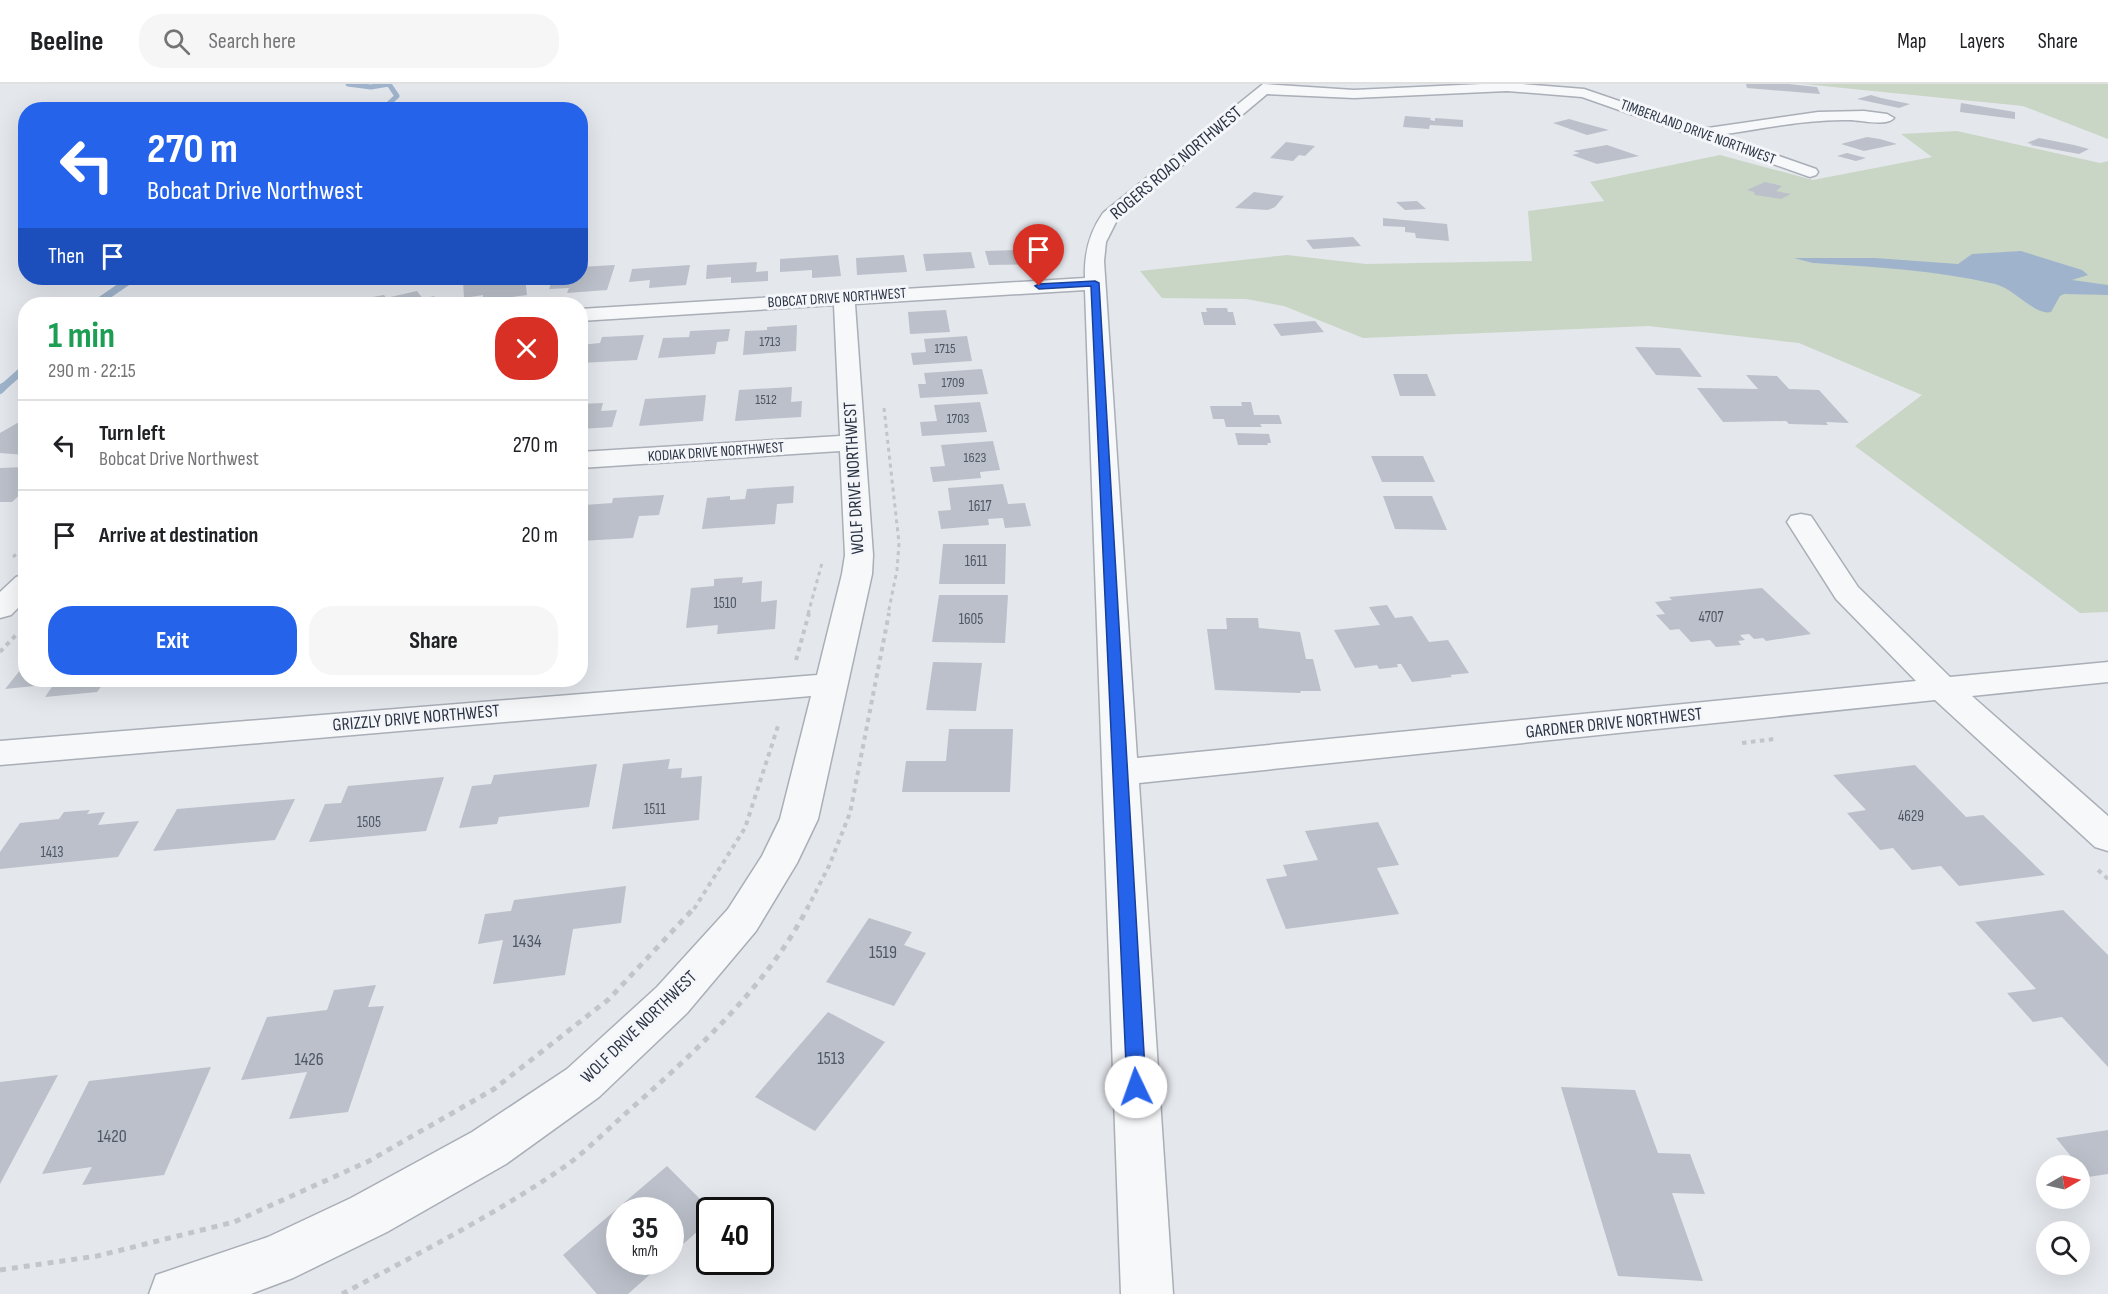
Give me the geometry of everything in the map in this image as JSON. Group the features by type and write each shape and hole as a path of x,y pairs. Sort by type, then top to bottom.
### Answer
{"street":[{"name":"TIMBERLAND DRIVE NORTHWEST","path":"1267,87 1326,94 1507,87 1556,89 1603,98 1810,172"},
{"name":"ROGERS ROAD NORTHWEST","path":"1147,1294 1094,261 1097,242 1109,217 1267,87"},
{"path":"1701,133 1835,114 1862,114 1887,118"},
{"name":"BOBCAT DRIVE NORTHWEST","path":"588,314 1095,283"},
{"name":"WOLF DRIVE NORTHWEST","path":"175,1294 275,1260 369,1215 489,1148 582,1083 672,1000 742,920 778,863 799,819 857,574 859,555 844,297"},
{"name":"KODIAK DRIVE NORTHWEST","path":"588,460 852,443"},
{"path":"1801,522 1846,592 2100,850"},
{"path":"0,609 18,591"},
{"name":"GARDNER DRIVE NORTHWEST","path":"1121,772 2108,672"},
{"name":"GRIZZLY DRIVE NORTHWEST","path":"0,753 832,684"}],"path":[{"path":"342,1294 444,1241 567,1164 682,1064 743,1000 797,928 829,866 850,813 897,570 899,543 884,405"},
{"path":"795,661 823,561"},
{"path":"0,652 18,633"},
{"path":"0,1270 97,1256 234,1222 369,1161 494,1089 609,999 691,914 745,828 778,726"},
{"path":"1742,743 1777,738"},
{"path":"2100,850 2108,879"}],"green space":[{"path":"1803,84 2108,84 2108,139 2023,106"},
{"path":"1957,131 2100,163 2108,161 2108,612 2080,613 1855,446 1922,395 1799,343 1648,326 1363,338 1284,306 1246,299 1162,298 1140,271 1287,255 1366,264 1532,261 1528,211 1604,201 1590,182 1720,155 1813,180 1932,157 1901,134"}],"water":[{"path":"2021,251 2082,270 2088,275 2072,280 2108,285 2108,295 2064,294 2060,296 2051,312 2045,312 2002,287 1973,279 1928,272 1813,263 1794,258 1875,258 1958,264 1972,254"}],"building":[{"path":"1746,84 1817,87 1820,94 1747,88"},
{"path":"1871,95 1910,104 1899,108 1857,99"},
{"path":"1961,103 2015,112 2015,119 1960,112"},
{"path":"1405,116 1431,118 1430,120 1435,121 1435,118 1463,120 1463,127 1430,125 1429,129 1403,127"},
{"path":"1569,119 1609,130 1587,135 1553,123"},
{"path":"1867,137 1897,144 1864,151 1841,144"},
{"path":"2039,138 2089,149 2079,154 2027,143"},
{"path":"1286,142 1315,146 1305,156 1299,155 1293,161 1270,158"},
{"path":"1607,145 1639,156 1597,164 1572,155 1580,153 1573,151"},
{"path":"1847,153 1866,158 1856,161 1837,156"},
{"path":"1765,182 1782,186 1776,191 1791,194 1781,199 1755,195 1754,192 1747,190"},
{"path":"1254,192 1284,196 1275,207 1268,210 1235,208"},
{"path":"1417,201 1426,209 1405,210 1396,202"},
{"path":"1383,218 1447,224 1449,241 1416,238 1415,233 1405,232 1405,227 1383,226"},
{"path":"1353,237 1361,246 1313,249 1306,240"},
{"path":"1017,250 1018,256 1033,255 1036,264 989,265 985,251"},
{"path":"971,252 975,268 926,271 923,254"},
{"path":"838,255 841,276 812,278 812,270 780,272 780,259"},
{"path":"904,255 907,272 857,275 856,258"},
{"path":"757,262 756,272 768,271 768,281 731,283 731,277 706,279 707,265"},
{"path":"615,265 607,290 567,293 569,288 549,289 550,285 588,285 588,267"},
{"path":"690,265 686,285 649,288 650,280 629,282 632,269"},
{"path":"463,285 526,285 527,295 512,297 483,297 483,295 464,297"},
{"path":"417,291 422,297 390,297"},
{"path":"1206,308 1227,308 1228,312 1233,312 1236,325 1204,325 1201,312 1207,312"},
{"path":"946,310 950,332 910,334 908,312"},
{"path":"1315,321 1324,332 1281,336 1273,324"},
{"path":"797,325 796,351 743,355 745,331"},
{"path":"730,329 728,341 717,342 715,354 658,358 663,338 689,337 690,331"},
{"path":"644,335 637,360 588,363 588,344 600,343 602,337"},
{"path":"967,336 972,361 913,365 911,353 926,352 924,339"},
{"path":"1635,347 1680,348 1702,377 1656,375"},
{"path":"982,369 988,394 920,398 918,384 926,384 924,373"},
{"path":"1393,374 1427,374 1436,396 1400,396"},
{"path":"1746,375 1777,376 1789,389 1819,390 1849,423 1826,422 1828,425 1789,424 1786,421 1723,422 1697,388 1758,389"},
{"path":"792,387 791,402 802,401 801,417 735,421 739,390"},
{"path":"706,395 703,421 639,426 645,399"},
{"path":"980,402 987,432 922,436 920,422 937,421 934,405"},
{"path":"1241,402 1251,402 1254,415 1279,415 1282,424 1260,424 1262,427 1226,427 1224,419 1213,419 1210,406 1242,406"},
{"path":"603,403 601,411 617,410 612,427 588,428 588,404"},
{"path":"18,423 18,454 0,453 0,433"},
{"path":"1235,433 1269,434 1271,443 1267,443 1268,445 1238,445"},
{"path":"993,441 1000,470 980,472 981,478 933,482 930,467 945,466 941,445"},
{"path":"1371,456 1423,456 1435,482 1382,482"},
{"path":"18,467 18,496 12,502 0,502 0,468"},
{"path":"1003,484 1008,504 1025,503 1031,526 1005,528 1003,518 988,519 989,525 941,529 938,511 951,510 948,488"},
{"path":"794,486 793,503 777,504 775,524 702,529 707,498 730,496 730,500 745,499 747,489"},
{"path":"664,495 659,515 639,516 633,538 588,541 588,505 612,503 613,498"},
{"path":"1383,496 1432,496 1447,530 1395,529"},
{"path":"943,544 1006,544 1005,584 939,584"},
{"path":"743,577 742,583 762,581 761,602 777,600 775,629 717,634 718,625 686,628 691,588 714,586 714,579"},
{"path":"1762,588 1811,634 1766,641 1763,638 1754,639 1749,634 1740,635 1745,640 1738,641 1741,645 1716,647 1710,640 1691,642 1679,629 1670,630 1656,615 1665,614 1655,602 1672,600 1669,597"},
{"path":"939,595 1008,595 1005,643 932,642"},
{"path":"1387,605 1395,618 1412,616 1429,642 1448,640 1469,673 1412,682 1401,664 1397,664 1398,667 1379,669 1377,665 1355,668 1334,630 1380,625 1369,607"},
{"path":"1226,618 1258,618 1259,628 1300,632 1306,659 1313,659 1321,691 1300,691 1301,693 1215,690 1207,629 1227,629"},
{"path":"933,662 982,663 976,711 926,710"},
{"path":"18,673 18,687 25,687 5,689"},
{"path":"52,687 101,687 97,692 45,697"},
{"path":"949,729 1013,729 1010,792 902,792 906,761 946,761"},
{"path":"670,759 668,769 682,768 681,778 702,776 699,820 612,829 623,764"},
{"path":"597,764 589,807 499,817 497,824 459,828 472,786 491,784 494,775"},
{"path":"1915,765 1966,817 1983,815 2045,875 1959,886 1941,866 1912,870 1893,848 1880,850 1847,813 1866,810 1833,775"},
{"path":"444,777 426,831 309,842 325,804 341,803 348,786"},
{"path":"295,799 275,840 153,851 177,809"},
{"path":"90,810 87,814 105,812 98,825 139,821 118,857 0,869 0,852 20,823 59,819 64,812"},
{"path":"1378,822 1399,865 1377,868 1399,914 1286,929 1266,879 1287,876 1283,865 1318,860 1305,831"},
{"path":"626,886 621,923 573,929 565,975 493,984 503,940 478,944 485,914 511,911 514,900"},
{"path":"2063,910 2108,955 2108,1067 2062,1017 2033,1022 2007,993 2036,989 1975,922"},
{"path":"869,918 912,932 904,945 926,953 894,1006 826,982"},
{"path":"376,985 368,1007 384,1006 348,1112 289,1119 307,1072 241,1080 267,1017 327,1010 334,990"},
{"path":"828,1012 885,1042 815,1131 755,1097"},
{"path":"211,1067 164,1175 82,1185 92,1167 42,1174 89,1081"},
{"path":"58,1075 0,1184 0,1082"},
{"path":"1561,1087 1635,1090 1658,1153 1690,1154 1705,1194 1672,1193 1703,1281 1618,1276"},
{"path":"2108,1130 2108,1174 2090,1177 2090,1155 2070,1155 2056,1138"},
{"path":"667,1166 698,1197 696,1197 696,1233 684,1243 684,1197 631,1197"},
{"path":"606,1218 606,1275 649,1275 628,1294 597,1294 563,1255"}],"waterway":[{"path":"348,84 371,87 389,84 397,96 391,102"},
{"path":"105,297 123,285"},
{"path":"1,389 18,374"}],"route":[{"path":"1039,286 1095,283 1136,1087"}]}
